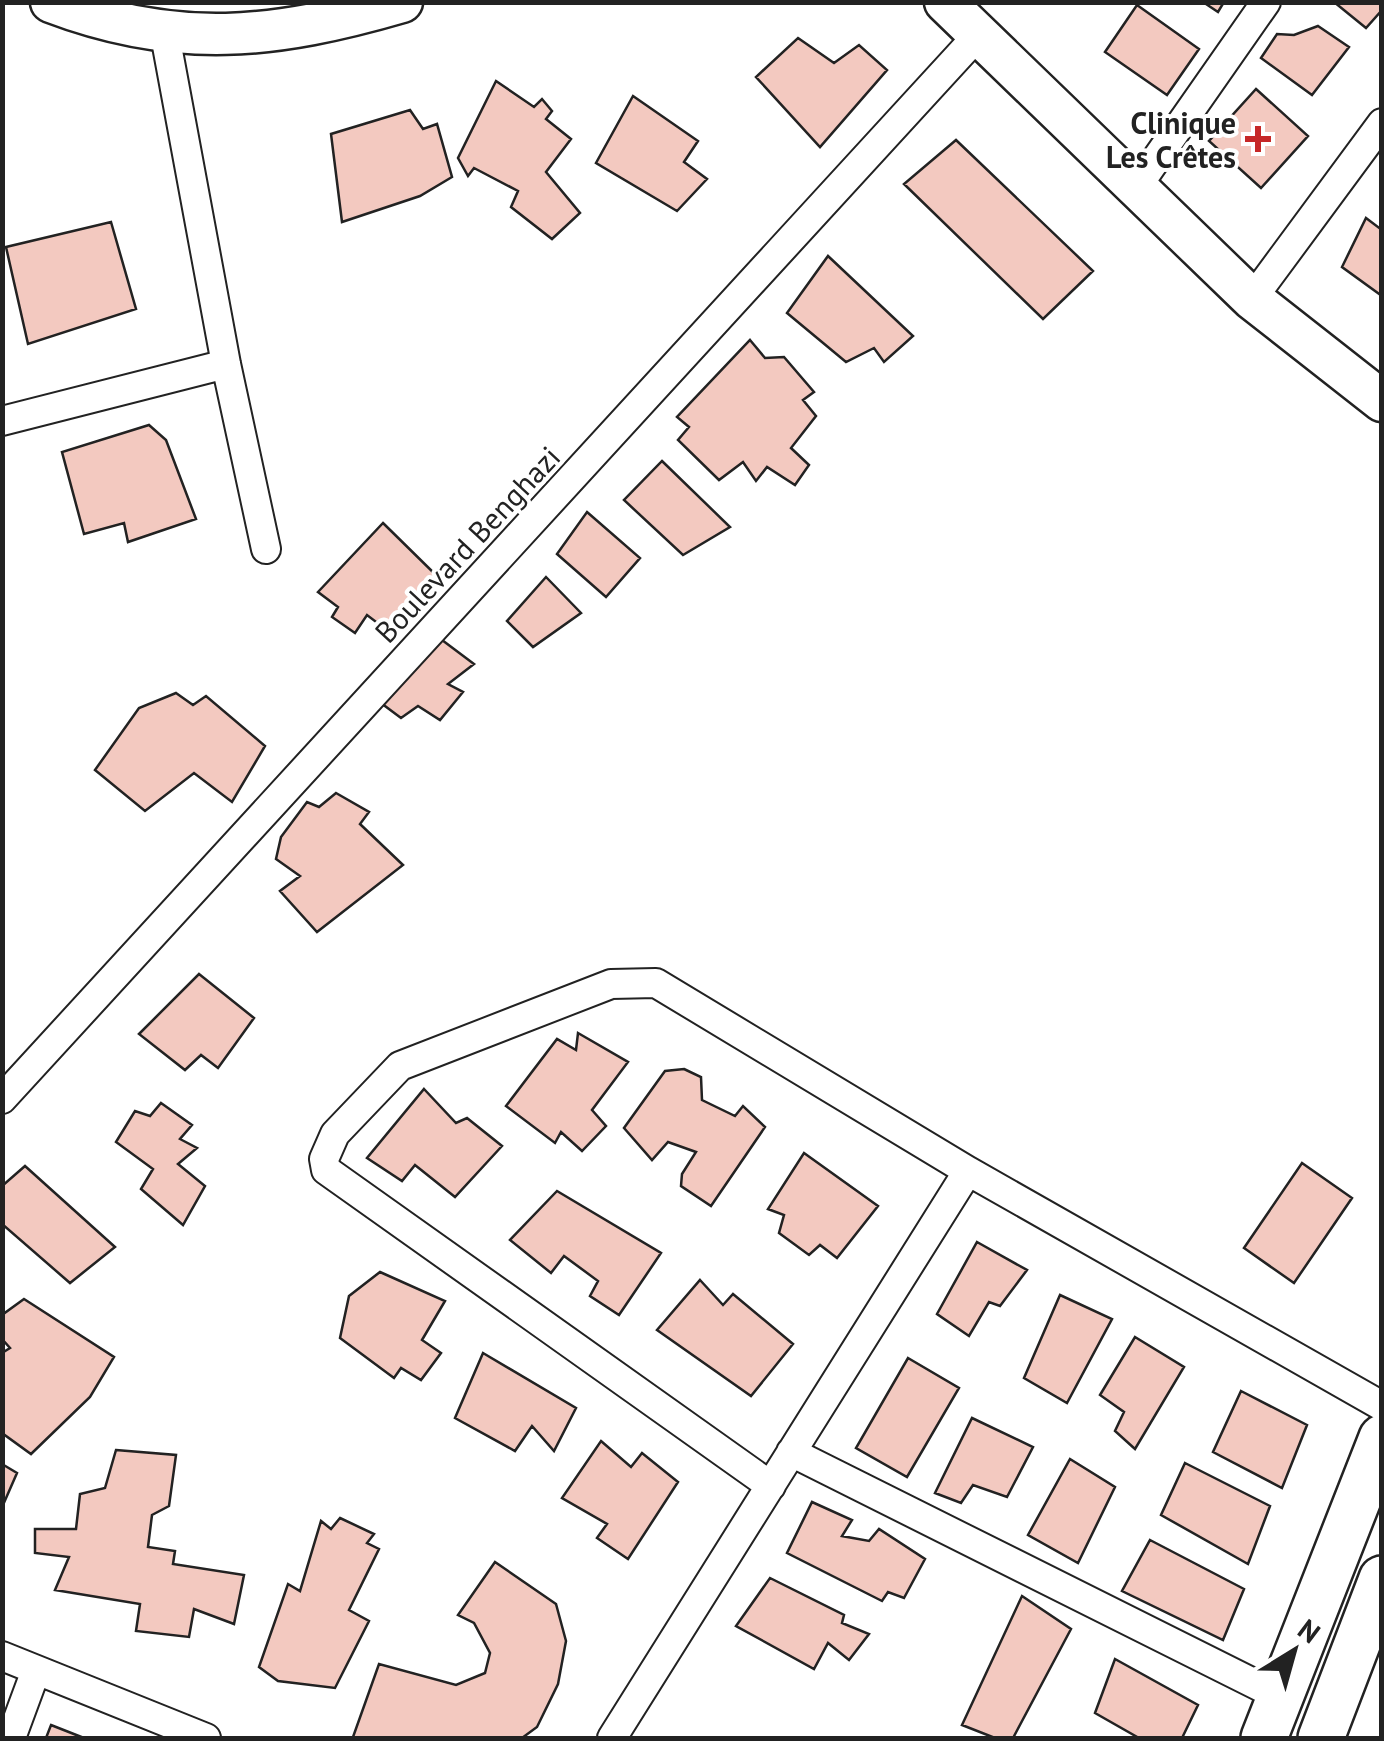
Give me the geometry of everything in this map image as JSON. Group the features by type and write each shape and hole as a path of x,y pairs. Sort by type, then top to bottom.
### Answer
{"main road":[{"path":"51,2 165,35 266,34 402,2"},
{"path":"945,2 1252,299 1382,401"},
{"path":"1264,1738 1382,1438"},
{"path":"1321,1738 1382,1579"}],"street":[{"path":"1136,188 1266,2"},
{"name":"Boulevard Benghazi","path":"2,1099 980,34"},
{"path":"165,35 226,364 266,549"},
{"path":"1252,299 1382,123"},
{"path":"2,421 226,364"},
{"path":"771,1486 326,1170 324,1159 336,1134 400,1066 611,984 636,980 656,983 968,1171 1382,1406"},
{"path":"612,1738 968,1171"},
{"path":"791,1452 1279,1696"},
{"path":"2,1656 35,1673 206,1738"},
{"path":"11,1738 35,1673"}],"building":[{"path":"1203,2 1224,2 1218,12"},
{"path":"1334,2 1382,2 1382,10 1366,28"},
{"path":"1137,5 1199,49 1167,95 1105,52"},
{"path":"1318,26 1349,47 1312,95 1261,58 1277,34 1294,35"},
{"path":"798,38 834,63 859,45 887,70 820,147 756,77"},
{"path":"496,81 534,107 542,99 552,111 546,119 571,139 546,172 580,213 552,239 511,207 518,191 474,168 468,176 458,158"},
{"name":"Clinique Les Crêtes","path":"1256,89 1308,136 1261,188 1209,141"},
{"path":"633,96 698,141 684,162 707,179 677,211 596,163"},
{"path":"410,110 423,129 437,124 452,177 420,196 342,222 331,134"},
{"path":"956,140 1093,271 1043,319 904,184"},
{"path":"1366,218 1382,230 1382,296 1342,267"},
{"path":"111,222 136,309 28,344 6,247"},
{"path":"828,256 913,336 884,362 874,348 846,362 787,313"},
{"path":"750,340 765,358 784,357 814,392 803,400 816,416 791,448 809,465 795,485 767,467 756,481 743,462 719,480 678,440 689,427 677,417"},
{"path":"149,425 166,440 196,519 128,542 124,523 84,534 62,452"},
{"path":"662,461 730,527 683,555 624,500"},
{"path":"587,512 640,558 606,597 557,554"},
{"path":"383,523 440,579 384,628 367,615 355,633 332,617 338,607 318,592"},
{"path":"546,577 581,613 533,647 507,621"},
{"path":"442,640 474,664 448,684 463,692 440,720 418,706 401,718 381,703"},
{"path":"176,693 193,705 206,696 265,746 232,802 194,773 145,811 95,770 139,708"},
{"path":"336,793 369,812 360,824 403,865 317,932 280,891 300,876 276,859 281,837 307,802 319,807"},
{"path":"199,974 254,1018 218,1068 201,1055 185,1070 139,1034"},
{"path":"578,1033 628,1062 592,1110 606,1126 582,1151 561,1132 555,1143 506,1106 557,1039 576,1050"},
{"path":"684,1069 701,1077 702,1100 735,1116 743,1106 765,1127 711,1206 681,1186 682,1174 696,1152 668,1142 652,1160 624,1128 665,1071"},
{"path":"424,1089 456,1123 467,1118 502,1146 455,1197 415,1165 402,1181 367,1158"},
{"path":"161,1103 192,1125 180,1139 197,1148 178,1164 205,1186 183,1225 141,1189 153,1169 116,1142 135,1111 150,1116"},
{"path":"804,1153 878,1206 837,1258 820,1245 809,1255 779,1233 784,1215 768,1209"},
{"path":"1302,1163 1352,1198 1294,1283 1244,1248"},
{"path":"25,1166 115,1247 70,1283 2,1224 2,1186"},
{"path":"557,1191 661,1253 619,1315 590,1296 598,1281 564,1256 551,1273 510,1240"},
{"path":"977,1242 1027,1270 1000,1306 989,1302 969,1336 937,1314"},
{"path":"380,1272 445,1301 422,1340 441,1353 421,1380 401,1368 394,1378 340,1338 349,1296"},
{"path":"700,1280 723,1305 733,1294 793,1344 751,1396 657,1330"},
{"path":"1060,1295 1112,1319 1067,1403 1024,1378"},
{"path":"24,1299 114,1357 90,1397 31,1454 2,1433 2,1353 10,1348 2,1339 2,1315"},
{"path":"1135,1337 1184,1367 1135,1449 1115,1431 1124,1412 1100,1395"},
{"path":"483,1353 576,1408 554,1451 532,1426 515,1451 455,1418"},
{"path":"908,1358 959,1388 907,1477 856,1448"},
{"path":"1241,1391 1307,1425 1282,1488 1213,1452"},
{"path":"972,1418 1033,1447 1007,1497 973,1485 961,1503 935,1493"},
{"path":"601,1441 631,1467 642,1453 678,1482 628,1559 597,1538 607,1524 562,1498"},
{"path":"116,1450 176,1455 169,1506 152,1515 148,1547 175,1551 173,1564 244,1575 234,1624 194,1609 189,1637 136,1631 140,1604 55,1590 69,1557 35,1553 35,1529 76,1529 80,1494 105,1488"},
{"path":"1070,1459 1115,1487 1078,1563 1028,1535"},
{"path":"1185,1463 1270,1506 1248,1564 1161,1515"},
{"path":"2,1464 17,1473 3,1505 2,1505"},
{"path":"812,1502 852,1520 842,1536 869,1541 879,1529 925,1559 904,1598 888,1592 882,1601 787,1553"},
{"path":"340,1518 374,1534 367,1543 379,1549 349,1610 369,1621 335,1688 278,1681 259,1667 288,1584 300,1591 321,1521 331,1529"},
{"path":"1150,1540 1244,1589 1223,1640 1122,1591"},
{"path":"495,1562 556,1604 566,1641 558,1684 537,1727 522,1738 353,1737 379,1664 456,1685 485,1673 490,1653 474,1623 458,1615"},
{"path":"770,1578 844,1615 842,1623 869,1634 849,1660 828,1643 814,1669 736,1626"},
{"path":"1022,1596 1071,1629 1013,1738 995,1738 962,1725"},
{"path":"1115,1659 1198,1705 1182,1738 1139,1738 1095,1713"},
{"path":"51,1725 84,1738 46,1738"}],"place":[{"name":"Clinique Les Crêtes","path":"1258,139"}]}
